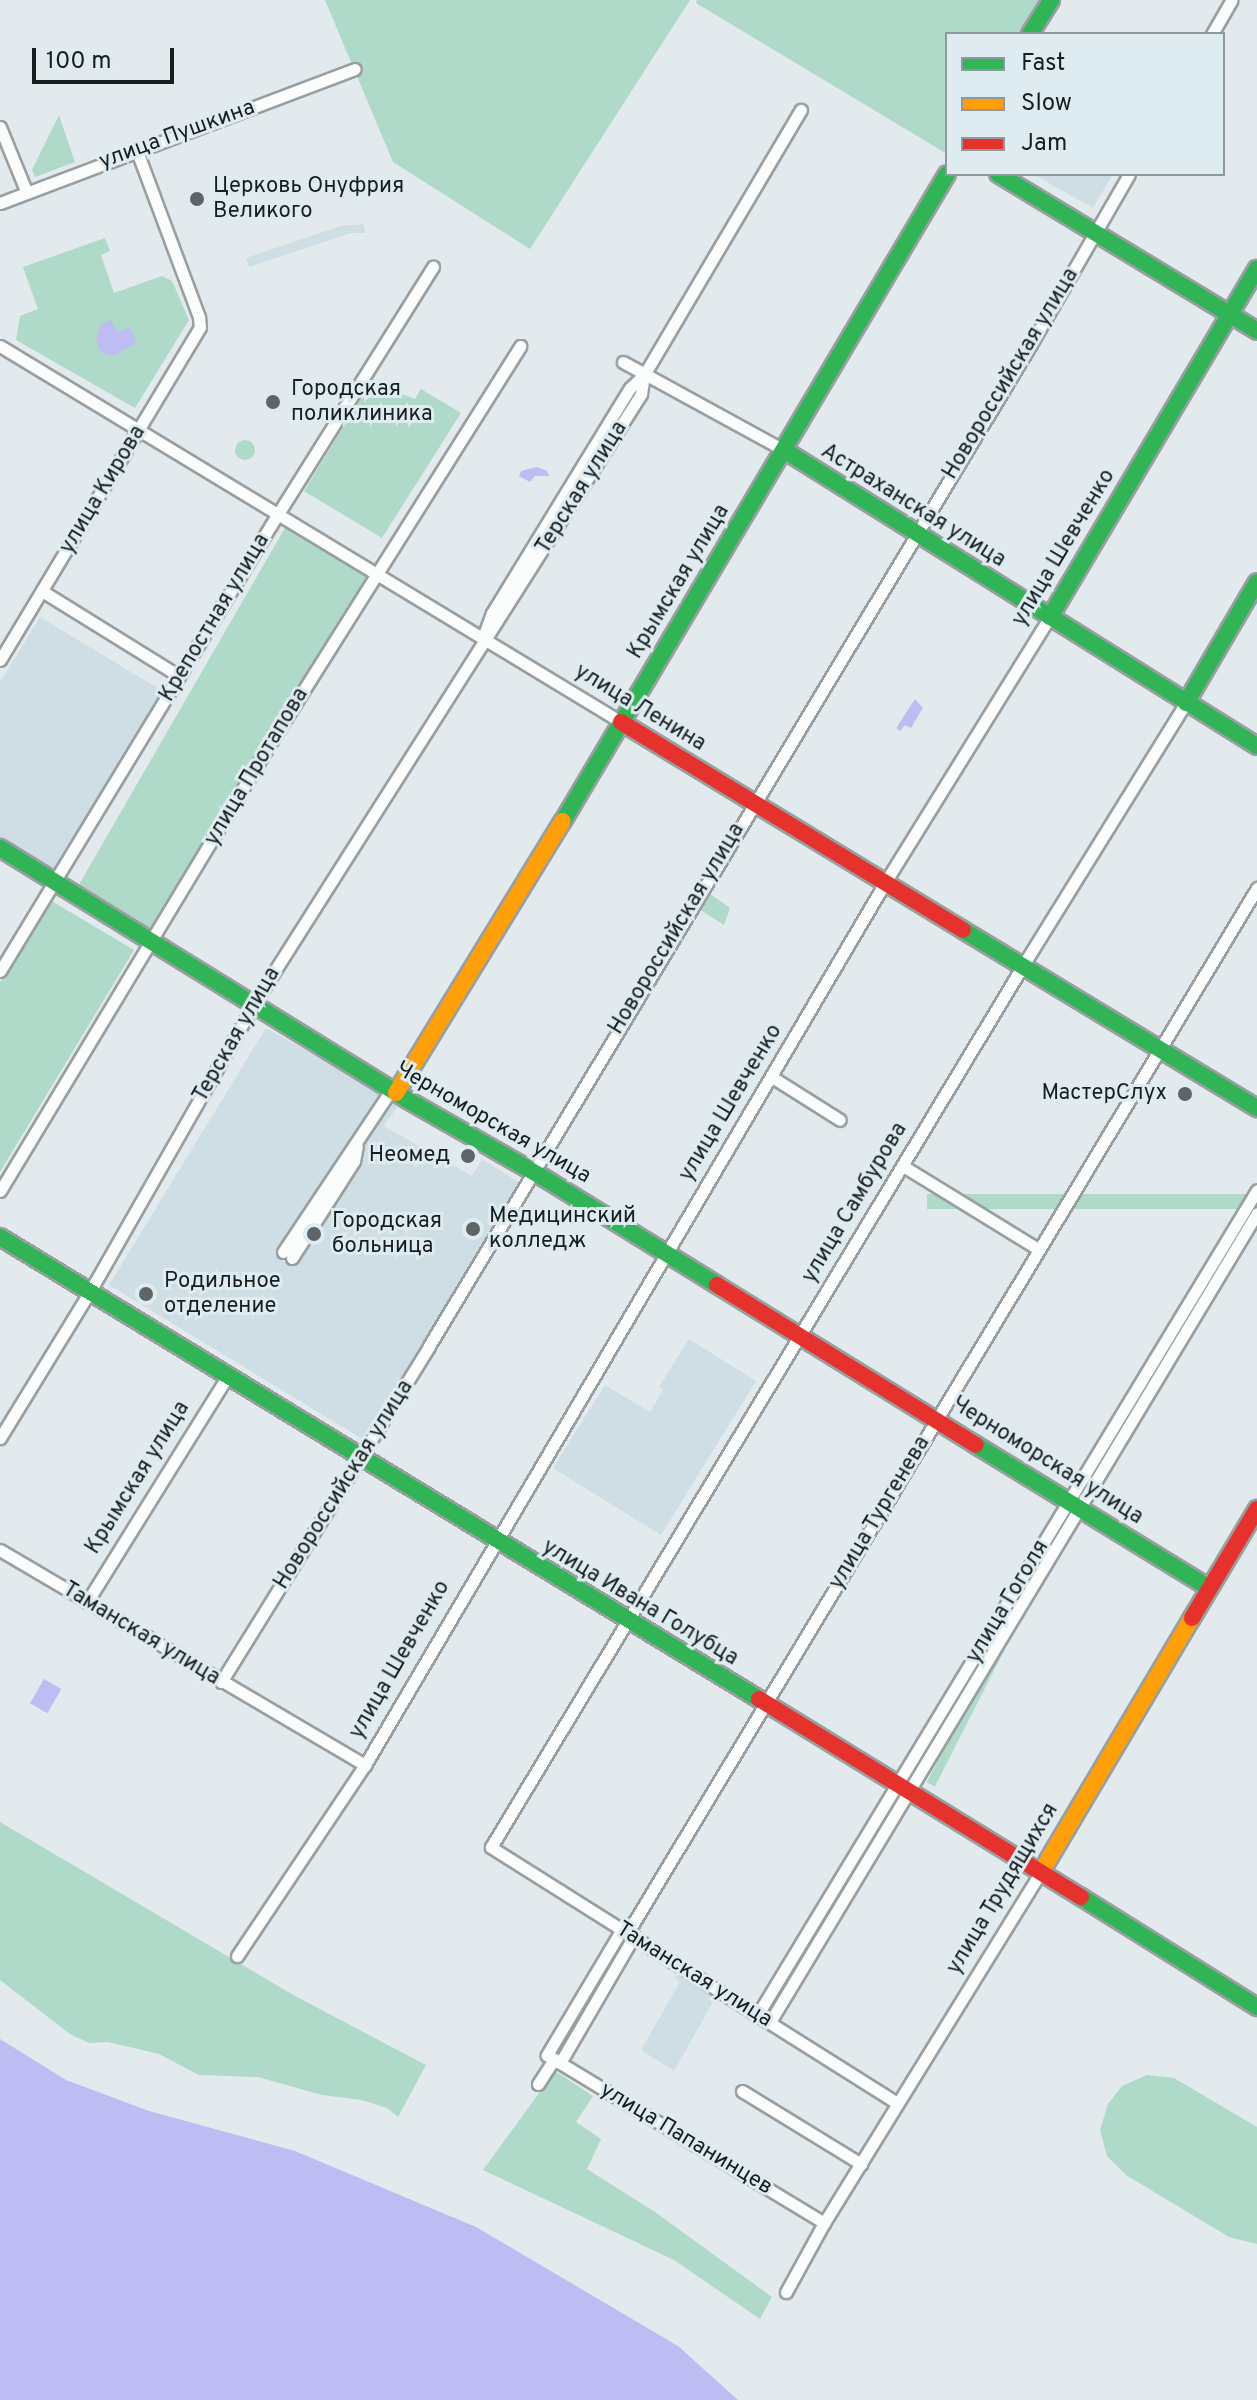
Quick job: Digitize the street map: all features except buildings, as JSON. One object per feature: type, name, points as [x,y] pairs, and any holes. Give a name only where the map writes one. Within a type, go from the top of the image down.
[{"type":"street","points":[[1031,32],[1051,0]]},
{"type":"street","points":[[1213,32],[1232,0]]},
{"type":"street","name":"улица Пушкина","points":[[0,203],[355,69]]},
{"type":"street","name":"Терская улица","points":[[0,1438],[89,1293],[253,1005],[484,638],[492,613],[516,573],[630,388],[644,375],[801,110]]},
{"type":"street","points":[[0,127],[27,193]]},
{"type":"street","name":"улица Кирова","points":[[0,660],[200,327],[199,317],[137,151]]},
{"type":"street","name":"Крымская улица","points":[[288,1255],[345,1156],[357,1146],[394,1091],[621,722],[946,176]]},
{"type":"street","points":[[1001,176],[1257,331]]},
{"type":"street","name":"Новороссийская улица","points":[[221,1682],[362,1455],[916,535],[1128,176]]},
{"type":"street","name":"Крепостная улица","points":[[0,971],[278,514],[433,267]]},
{"type":"street","name":"улица Шевченко","points":[[237,1956],[365,1765],[886,881],[1050,617],[1257,269]]},
{"type":"street","name":"улица Протапова","points":[[0,1191],[377,573],[520,346]]},
{"type":"street","name":"улица Ленина","points":[[2,351],[377,573],[1257,1108]]},
{"type":"street","name":"Астраханская улица","points":[[623,362],[784,450],[1257,746]]},
{"type":"street","name":"улица Самбурова","points":[[491,1847],[1257,582]]},
{"type":"street","points":[[42,591],[179,676]]},
{"type":"street","name":"Черноморская улица","points":[[0,848],[394,1091],[532,1170],[1209,1588]]},
{"type":"street","name":"улица Тургенева","points":[[538,2084],[1257,888]]},
{"type":"street","points":[[772,1077],[840,1120]]},
{"type":"street","points":[[903,1166],[1038,1249]]},
{"type":"street","name":"улица Гоголя","points":[[1075,1505],[1257,1190]]},
{"type":"street","name":"улица Гоголя","points":[[770,2022],[905,1788],[1075,1505],[1257,1213]]},
{"type":"street","name":"улица Ивана Голубца","points":[[0,1237],[227,1377],[362,1455],[495,1541],[905,1788],[1257,2007]]},
{"type":"street","name":"Крымская улица","points":[[87,1602],[227,1377]]},
{"type":"street","name":"улица Трудящихся","points":[[786,2292],[824,2223],[1041,1872],[1257,1509]]},
{"type":"street","name":"Таманская улица","points":[[0,1550],[365,1765]]},
{"type":"street","name":"улица Гоголя","points":[[758,2014],[905,1788]]},
{"type":"street","name":"Таманская улица","points":[[491,1847],[897,2103]]},
{"type":"street","name":"улица Папанинцев","points":[[554,2059],[824,2223]]},
{"type":"street","points":[[742,2091],[861,2164]]},
{"type":"shaded area","points":[[1037,176],[1112,176],[1093,208]]},
{"type":"shaded area","points":[[363,224],[366,233],[351,233],[249,267],[246,258],[341,226]]},
{"type":"shaded area","points":[[40,617],[164,692],[55,871],[0,838],[0,682]]},
{"type":"shaded area","name":"Городская больница","points":[[266,1028],[400,1103],[384,1126],[472,1176],[482,1159],[520,1183],[364,1440],[109,1285]]},
{"type":"shaded area","points":[[689,1339],[756,1381],[661,1535],[553,1468],[605,1385],[650,1412],[663,1390],[659,1387]]},
{"type":"shaded area","points":[[678,1970],[717,1995],[674,2071],[641,2050],[680,1982],[674,1977]]},
{"type":"green space","points":[[325,0],[690,0],[530,249],[393,162]]},
{"type":"green space","points":[[697,0],[1046,0],[1027,32],[945,32],[945,153],[696,3]]},
{"type":"green space","points":[[59,115],[75,162],[35,177],[32,170]]},
{"type":"green space","points":[[105,238],[110,251],[101,255],[114,293],[162,276],[172,281],[189,320],[135,408],[16,340],[20,316],[38,309],[23,267]]},
{"type":"green space","points":[[371,382],[415,399],[421,389],[461,413],[382,538],[304,491]]},
{"type":"green space","points":[[241,440],[249,440],[255,450],[249,460],[241,460],[235,454],[235,446]]},
{"type":"green space","points":[[286,526],[370,574],[161,936],[77,888]]},
{"type":"green space","points":[[706,891],[730,908],[724,925],[696,907]]},
{"type":"green space","points":[[50,900],[134,950],[0,1172],[0,982]]},
{"type":"green space","points":[[927,1194],[1257,1194],[1257,1209],[927,1209]]},
{"type":"green space","points":[[1058,1525],[1066,1529],[935,1787],[927,1783]]},
{"type":"green space","points":[[892,1801],[899,1805],[781,2009],[774,2005]]},
{"type":"green space","points":[[0,1822],[295,1996],[426,2065],[398,2117],[387,2108],[362,2100],[322,2095],[258,2077],[199,2075],[159,2054],[108,2042],[89,2043],[70,2034],[0,1980]]},
{"type":"green space","points":[[555,2071],[593,2096],[576,2122],[601,2139],[587,2169],[655,2212],[772,2297],[760,2319],[674,2260],[483,2170]]},
{"type":"green space","points":[[1147,2075],[1174,2078],[1257,2127],[1257,2244],[1229,2237],[1126,2175],[1107,2156],[1100,2130],[1108,2104],[1122,2086]]},
{"type":"water","points":[[111,320],[117,332],[129,328],[137,342],[113,356],[101,352],[96,341],[101,324]]},
{"type":"water","points":[[537,467],[547,471],[549,476],[535,476],[530,482],[519,476],[521,471]]},
{"type":"water","points":[[915,699],[923,708],[911,728],[905,725],[900,731],[896,728]]},
{"type":"water","points":[[44,1679],[61,1689],[47,1713],[30,1703]]},
{"type":"water","points":[[0,2039],[66,2080],[149,2111],[295,2151],[476,2227],[678,2346],[738,2400],[0,2400]]},
{"type":"traffic: fast","points":[[1031,32],[1051,0]]},
{"type":"traffic: fast","points":[[563,821],[946,176]]},
{"type":"traffic: fast","points":[[1001,176],[1257,331]]},
{"type":"traffic: fast","points":[[1050,617],[1257,269]]},
{"type":"traffic: fast","points":[[784,450],[1257,746]]},
{"type":"traffic: fast","points":[[1186,703],[1257,582]]},
{"type":"traffic: fast","points":[[0,848],[406,1099],[544,1178],[717,1285]]},
{"type":"traffic: fast","points":[[963,930],[1257,1108]]},
{"type":"traffic: fast","points":[[0,1237],[759,1699]]},
{"type":"traffic: fast","points":[[976,1445],[1209,1588]]},
{"type":"traffic: fast","points":[[1081,1897],[1257,2007]]},
{"type":"traffic: slow","points":[[396,1093],[563,821]]},
{"type":"traffic: slow","points":[[1041,1872],[1192,1618]]},
{"type":"traffic: jam","points":[[621,722],[963,930]]},
{"type":"traffic: jam","points":[[717,1285],[976,1445]]},
{"type":"traffic: jam","points":[[1192,1618],[1257,1509]]},
{"type":"traffic: jam","points":[[759,1699],[1081,1897]]},
{"type":"place","name":"Церковь Онуфрия Великого","points":[[197,199]]},
{"type":"place","name":"Городская поликлиника","points":[[273,402]]},
{"type":"place","name":"МастерСлух","points":[[1185,1094]]},
{"type":"place","name":"Неомед","points":[[468,1156]]},
{"type":"place","name":"Медицинский колледж","points":[[473,1229]]},
{"type":"place","name":"Городская больница","points":[[314,1234]]},
{"type":"place","name":"Родильное отделение","points":[[146,1294]]}]
